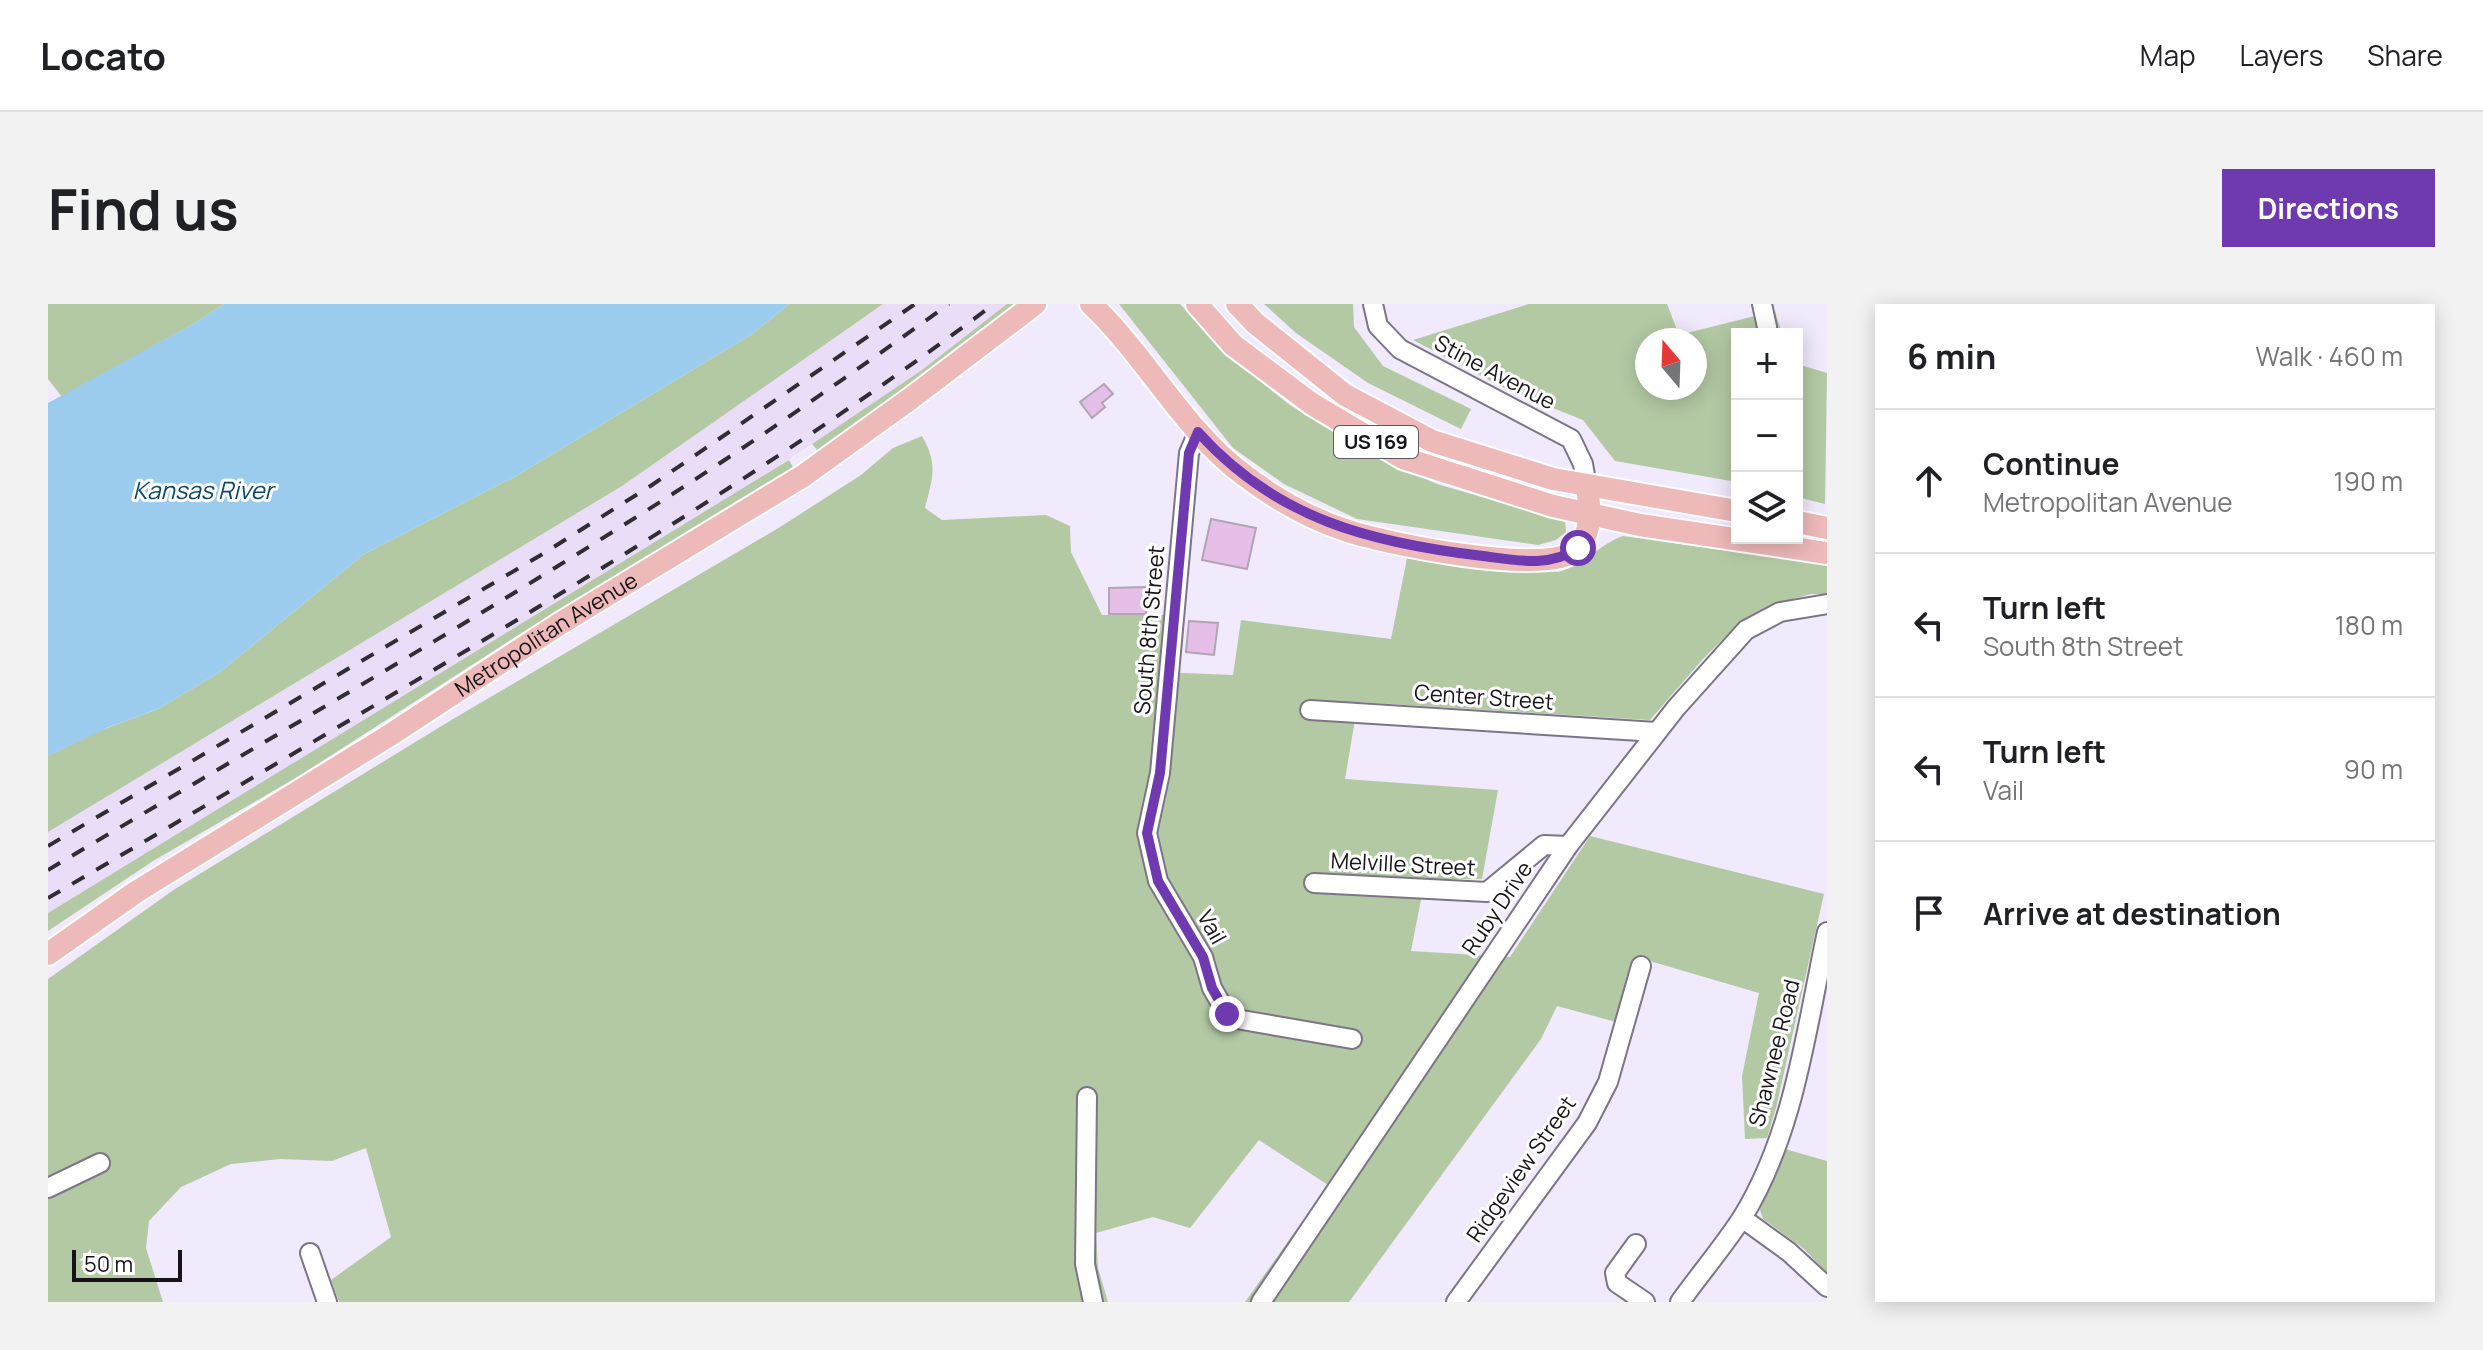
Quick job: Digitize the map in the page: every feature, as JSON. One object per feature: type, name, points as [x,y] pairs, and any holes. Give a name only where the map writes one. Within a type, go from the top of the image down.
[{"type":"main road","name":"Metropolitan Avenue","points":[[48,954],[148,884],[390,735],[561,623],[803,476],[1035,304]]},
{"type":"main road","points":[[1091,304],[1126,339],[1198,432],[1241,473],[1290,505],[1345,530],[1396,543],[1520,561],[1555,559],[1578,548],[1584,537],[1591,514],[1587,487]]},
{"type":"main road","name":"US 169","points":[[1197,304],[1233,345],[1289,387],[1403,458],[1553,506],[1640,525],[1827,553]]},
{"type":"main road","name":"US 169","points":[[1237,304],[1255,323],[1345,395],[1432,441],[1587,487],[1731,510]]},
{"type":"main road","points":[[1803,523],[1827,528]]},
{"type":"street","name":"Stine Avenue","points":[[1373,304],[1378,326],[1400,349],[1571,439],[1583,464],[1587,487]]},
{"type":"street","points":[[1762,304],[1767,327]]},
{"type":"street","name":"South 8th Street","points":[[1147,833],[1160,773],[1189,453],[1198,432]]},
{"type":"street","name":"Ruby Drive","points":[[1261,1302],[1568,846],[1656,732],[1746,630],[1780,612],[1827,604]]},
{"type":"street","name":"Center Street","points":[[1310,710],[1656,732]]},
{"type":"street","name":"Vail","points":[[1147,833],[1158,881],[1203,957],[1212,988],[1227,1014],[1242,1020],[1352,1039]]},
{"type":"street","name":"Melville Street","points":[[1314,883],[1487,892],[1544,845],[1568,846]]},
{"type":"street","name":"Shawnee Road","points":[[1680,1302],[1742,1218],[1769,1162],[1789,1111],[1827,932]]},
{"type":"street","name":"Ridgeview Street","points":[[1456,1302],[1587,1123],[1608,1082],[1641,966]]},
{"type":"street","points":[[1087,1097],[1085,1264],[1093,1302]]},
{"type":"street","points":[[48,1188],[100,1163]]},
{"type":"street","points":[[1742,1218],[1789,1252],[1827,1287]]},
{"type":"street","points":[[1636,1244],[1615,1273],[1617,1283],[1645,1302]]},
{"type":"street","points":[[310,1253],[327,1302]]},
{"type":"shaded area","points":[[883,304],[1007,304],[922,370],[764,476],[48,913],[48,832],[622,486]]},
{"type":"green space","points":[[48,304],[224,304],[62,397],[48,379]]},
{"type":"green space","points":[[789,304],[883,304],[622,486],[48,832],[48,756],[99,731],[158,709],[220,672],[364,554],[516,476],[752,334]]},
{"type":"green space","points":[[1007,304],[1016,304],[884,406],[818,451],[812,444],[922,370]]},
{"type":"green space","points":[[1119,304],[1180,304],[1232,359],[1290,405],[1368,454],[1437,484],[1565,521],[1566,532],[1556,540],[1538,545],[1357,519],[1284,484],[1233,448]]},
{"type":"green space","points":[[1264,304],[1353,304],[1354,327],[1383,366],[1471,409],[1461,429],[1368,383],[1296,333]]},
{"type":"green space","points":[[1529,304],[1667,304],[1676,328],[1635,328],[1635,400],[1707,400],[1707,328],[1775,311],[1780,328],[1731,328],[1731,481],[1615,461],[1583,420],[1508,390],[1413,340]]},
{"type":"green space","points":[[1803,366],[1827,373],[1825,504],[1803,498]]},
{"type":"green space","points":[[922,436],[932,463],[925,508],[942,520],[1046,515],[1070,526],[1071,552],[1102,615],[1164,615],[1159,672],[1233,675],[1241,620],[1391,639],[1407,558],[1558,572],[1623,536],[1827,565],[1827,594],[1811,594],[1779,603],[1739,623],[1650,720],[1358,702],[1345,779],[1498,790],[1482,879],[1425,879],[1411,951],[1510,957],[1590,836],[1824,894],[1767,1138],[1745,1139],[1742,1076],[1759,993],[1636,957],[1616,1022],[1557,1006],[1541,1039],[1349,1302],[1245,1302],[1328,1185],[1259,1140],[1190,1228],[1153,1217],[1096,1233],[1098,1268],[1108,1302],[339,1302],[331,1280],[391,1237],[366,1148],[332,1161],[280,1159],[231,1164],[181,1187],[149,1221],[146,1248],[163,1302],[48,1302],[48,979],[175,889],[453,719],[777,529],[861,475],[893,448]]},
{"type":"green space","points":[[789,460],[793,467],[531,627],[299,776],[153,861],[48,931],[48,913]]},
{"type":"green space","points":[[1785,1149],[1827,1161],[1827,1273],[1803,1248],[1763,1219],[1759,1207]]},
{"type":"water","name":"Kansas River","points":[[224,304],[789,304],[752,334],[516,476],[364,554],[220,672],[158,709],[109,727],[48,756],[48,403]]},
{"type":"building","points":[[1104,384],[1113,394],[1102,403],[1105,407],[1092,418],[1080,402]]},
{"type":"building","points":[[1211,519],[1256,528],[1247,569],[1202,560]]},
{"type":"building","points":[[1145,587],[1145,591],[1149,591],[1146,614],[1109,614],[1109,588]]},
{"type":"building","points":[[1189,621],[1218,623],[1214,655],[1186,652]]},
{"type":"railway","points":[[48,846],[541,555],[652,485],[915,304]]},
{"type":"railway","points":[[48,870],[584,550],[770,430],[949,304]]},
{"type":"railway","points":[[48,898],[641,544],[855,404],[994,304]]},
{"type":"route","points":[[1227,1014],[1212,988],[1203,957],[1158,881],[1147,833],[1160,773],[1189,453],[1198,432],[1220,455],[1261,488],[1321,521],[1345,530],[1407,546],[1520,561],[1555,559],[1578,548]]}]
